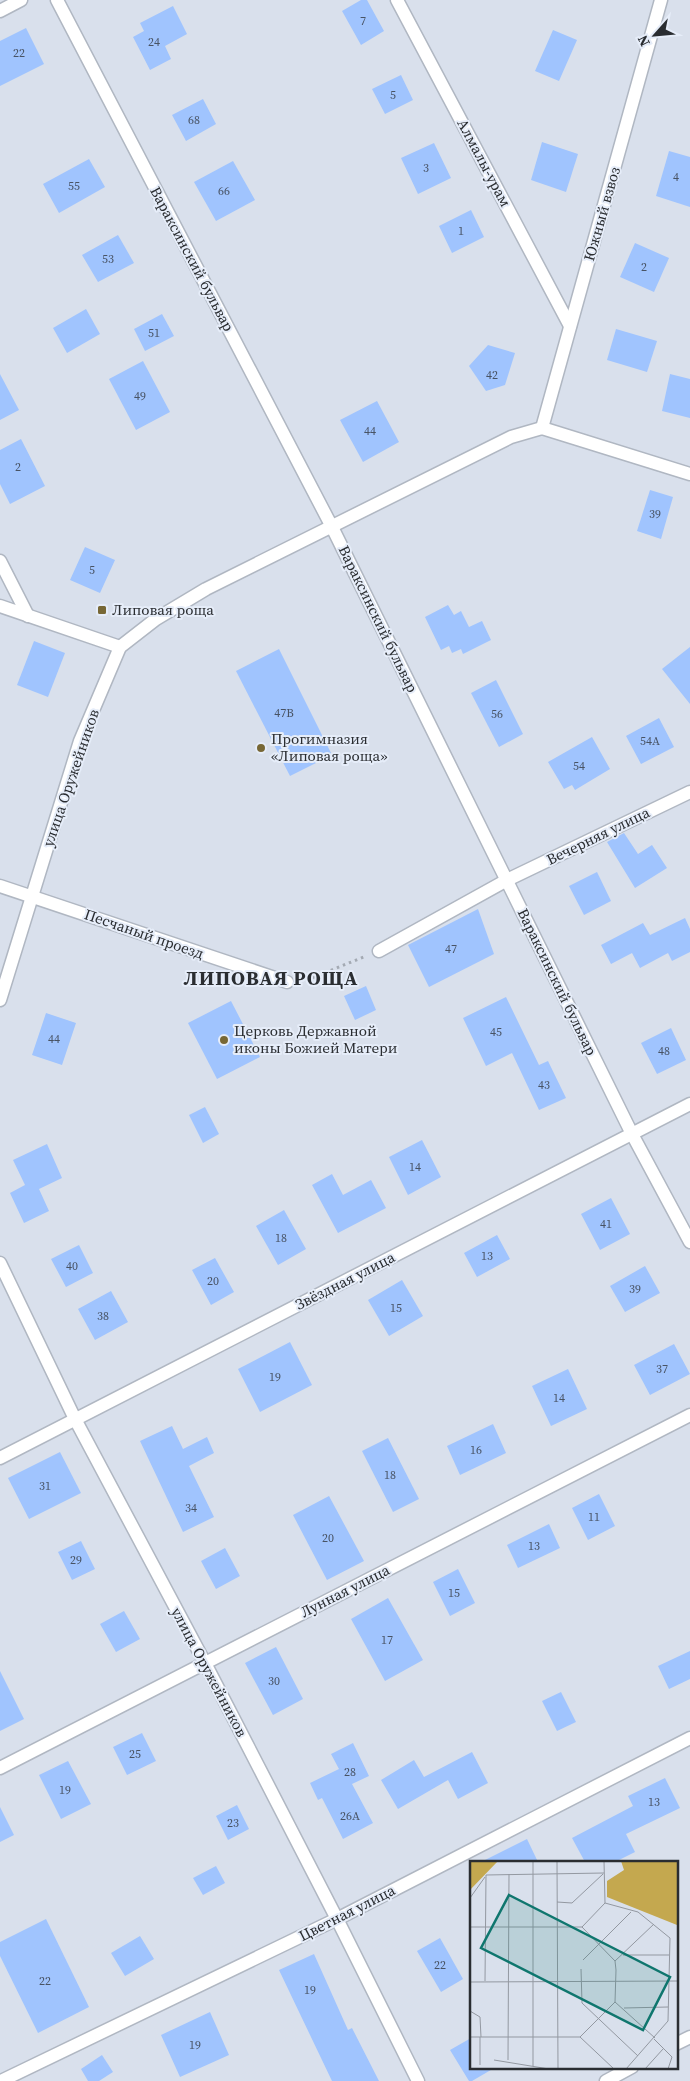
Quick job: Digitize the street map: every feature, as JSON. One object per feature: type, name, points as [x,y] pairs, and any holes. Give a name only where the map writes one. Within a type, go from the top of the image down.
[{"type":"street","points":[[0,10],[21,0]]},
{"type":"street","name":"Вараксинский бульвар","points":[[57,0],[332,527],[632,1134],[690,1242]]},
{"type":"street","name":"Алмалы-урам","points":[[397,0],[570,326]]},
{"type":"street","name":"Южный взвоз","points":[[542,428],[661,0]]},
{"type":"street","points":[[542,428],[690,474]]},
{"type":"street","name":"улица Оружейников","points":[[0,1000],[80,741],[120,647],[156,619],[206,590],[511,437],[542,428]]},
{"type":"street","points":[[0,561],[28,616]]},
{"type":"street","points":[[0,606],[120,647]]},
{"type":"street","name":"Вечерняя улица","points":[[507,880],[690,792]]},
{"type":"street","points":[[379,951],[507,880]]},
{"type":"street","name":"Песчаный проезд","points":[[0,886],[287,982]]},
{"type":"street","name":"Звёздная улица","points":[[0,1458],[690,1104]]},
{"type":"street","name":"улица Оружейников","points":[[0,1263],[75,1419],[205,1663],[418,2081]]},
{"type":"street","name":"Лунная улица","points":[[0,1768],[690,1415]]},
{"type":"street","name":"Цветная улица","points":[[1,2081],[337,1919],[690,1738]]},
{"type":"street","points":[[678,2043],[690,2037]]},
{"type":"street","points":[[606,2081],[630,2068]]},
{"type":"path","points":[[287,982],[312,978],[379,951]]},
{"type":"building","points":[[361,0],[367,0],[384,31],[361,45],[342,11]]},
{"type":"building","points":[[173,6],[187,34],[165,46],[171,59],[150,70],[133,37],[144,31],[140,23]]},
{"type":"building","points":[[26,28],[44,64],[0,86],[0,41]]},
{"type":"building","points":[[553,30],[577,40],[559,81],[535,71]]},
{"type":"building","points":[[401,75],[413,100],[385,114],[372,89]]},
{"type":"building","points":[[203,99],[216,124],[186,141],[172,115]]},
{"type":"building","points":[[542,142],[578,154],[566,192],[531,180]]},
{"type":"building","points":[[434,143],[451,178],[418,194],[401,158]]},
{"type":"building","points":[[669,151],[690,157],[690,207],[656,196]]},
{"type":"building","points":[[89,159],[105,187],[59,213],[43,184]]},
{"type":"building","points":[[233,161],[255,200],[216,221],[194,182]]},
{"type":"building","points":[[471,210],[484,237],[452,253],[439,226]]},
{"type":"building","points":[[118,235],[134,263],[98,282],[82,255]]},
{"type":"building","points":[[635,243],[669,258],[654,292],[620,277]]},
{"type":"building","points":[[86,309],[100,334],[67,353],[53,328]]},
{"type":"building","points":[[162,314],[174,336],[145,351],[134,329]]},
{"type":"building","points":[[616,329],[657,341],[647,372],[607,360]]},
{"type":"building","points":[[488,345],[515,353],[505,385],[486,391],[469,366]]},
{"type":"building","points":[[143,361],[170,412],[136,430],[109,379]]},
{"type":"building","points":[[0,374],[19,410],[0,420]]},
{"type":"building","points":[[670,374],[690,379],[690,418],[662,411]]},
{"type":"building","points":[[377,401],[399,442],[363,462],[340,420]]},
{"type":"building","points":[[21,439],[45,486],[10,504],[0,484],[0,450]]},
{"type":"building","points":[[650,490],[673,497],[661,539],[637,531]]},
{"type":"building","points":[[85,547],[115,560],[100,593],[70,580]]},
{"type":"building","points":[[448,605],[454,615],[461,611],[469,627],[482,621],[491,640],[463,654],[461,649],[452,653],[449,646],[441,650],[425,617]]},
{"type":"building","points":[[34,641],[65,653],[48,697],[17,685]]},
{"type":"building","points":[[690,647],[690,704],[662,669]]},
{"type":"building","points":[[279,649],[332,755],[290,776],[236,671]]},
{"type":"building","points":[[496,680],[523,734],[499,747],[471,693]]},
{"type":"building","points":[[659,718],[674,747],[641,764],[626,736]]},
{"type":"building","points":[[592,737],[610,769],[575,790],[572,785],[564,789],[548,762]]},
{"type":"building","points":[[624,833],[638,854],[652,845],[667,868],[635,888],[607,842]]},
{"type":"building","points":[[597,872],[611,901],[584,915],[569,886]]},
{"type":"building","points":[[478,909],[494,954],[429,987],[408,945]]},
{"type":"building","points":[[685,918],[690,929],[690,952],[672,961],[668,953],[640,968],[632,953],[611,964],[601,945],[643,923],[650,935]]},
{"type":"building","points":[[366,986],[376,1010],[355,1020],[344,996]]},
{"type":"building","points":[[506,997],[539,1065],[548,1061],[566,1098],[539,1110],[512,1053],[486,1066],[463,1018]]},
{"type":"building","name":"Церковь Державной иконы Божией Матери","points":[[231,1001],[260,1057],[217,1079],[188,1023]]},
{"type":"building","points":[[46,1013],[76,1023],[62,1065],[32,1055]]},
{"type":"building","points":[[671,1028],[686,1060],[657,1074],[641,1043]]},
{"type":"building","points":[[205,1107],[219,1134],[203,1143],[189,1115]]},
{"type":"building","points":[[422,1140],[441,1177],[408,1195],[389,1157]]},
{"type":"building","points":[[47,1144],[62,1178],[39,1189],[49,1211],[24,1223],[10,1193],[25,1185],[13,1160]]},
{"type":"building","points":[[332,1174],[343,1195],[371,1180],[386,1208],[338,1233],[312,1185]]},
{"type":"building","points":[[611,1198],[630,1234],[600,1250],[581,1214]]},
{"type":"building","points":[[284,1210],[306,1249],[278,1265],[256,1226]]},
{"type":"building","points":[[497,1235],[510,1259],[477,1277],[464,1253]]},
{"type":"building","points":[[79,1245],[93,1273],[66,1287],[51,1259]]},
{"type":"building","points":[[215,1258],[234,1292],[211,1305],[192,1270]]},
{"type":"building","points":[[645,1266],[660,1293],[625,1312],[610,1286]]},
{"type":"building","points":[[402,1280],[423,1316],[389,1336],[368,1300]]},
{"type":"building","points":[[111,1291],[128,1322],[95,1340],[78,1309]]},
{"type":"building","points":[[290,1342],[312,1385],[260,1412],[238,1369]]},
{"type":"building","points":[[674,1344],[690,1374],[650,1395],[634,1365]]},
{"type":"building","points":[[568,1369],[587,1409],[551,1426],[532,1386]]},
{"type":"building","points":[[493,1424],[506,1453],[460,1475],[447,1446]]},
{"type":"building","points":[[172,1426],[183,1449],[207,1437],[214,1453],[189,1466],[214,1517],[183,1532],[140,1441]]},
{"type":"building","points":[[388,1438],[419,1499],[393,1512],[362,1451]]},
{"type":"building","points":[[60,1452],[81,1493],[29,1519],[8,1478]]},
{"type":"building","points":[[599,1494],[615,1526],[588,1540],[572,1508]]},
{"type":"building","points":[[329,1496],[364,1561],[327,1580],[293,1515]]},
{"type":"building","points":[[549,1524],[560,1548],[518,1568],[507,1545]]},
{"type":"building","points":[[81,1541],[95,1569],[72,1580],[58,1552]]},
{"type":"building","points":[[225,1548],[240,1576],[216,1589],[201,1561]]},
{"type":"building","points":[[458,1569],[475,1603],[450,1616],[433,1582]]},
{"type":"building","points":[[388,1598],[423,1660],[385,1681],[351,1619]]},
{"type":"building","points":[[124,1611],[140,1639],[116,1652],[100,1624]]},
{"type":"building","points":[[276,1647],[303,1699],[273,1715],[245,1663]]},
{"type":"building","points":[[690,1651],[690,1679],[669,1689],[658,1666]]},
{"type":"building","points":[[0,1671],[24,1719],[0,1731]]},
{"type":"building","points":[[561,1692],[576,1722],[557,1731],[542,1701]]},
{"type":"building","points":[[142,1733],[156,1761],[127,1775],[113,1747]]},
{"type":"building","points":[[353,1743],[369,1776],[352,1784],[373,1823],[343,1839],[322,1798],[318,1800],[310,1783],[339,1769],[331,1754]]},
{"type":"building","points":[[472,1752],[488,1783],[458,1799],[448,1780],[398,1809],[381,1780],[414,1760],[424,1777]]},
{"type":"building","points":[[68,1761],[91,1804],[61,1819],[39,1775]]},
{"type":"building","points":[[665,1778],[680,1808],[626,1834],[635,1852],[617,1861],[584,1861],[572,1838],[633,1806],[628,1796]]},
{"type":"building","points":[[237,1805],[249,1829],[228,1840],[216,1816]]},
{"type":"building","points":[[0,1807],[14,1835],[0,1842]]},
{"type":"building","points":[[527,1839],[538,1861],[483,1861]]},
{"type":"building","points":[[216,1866],[225,1883],[203,1895],[193,1878]]},
{"type":"building","points":[[46,1919],[89,2007],[38,2033],[0,1956],[0,1942]]},
{"type":"building","points":[[140,1936],[154,1959],[125,1976],[111,1953]]},
{"type":"building","points":[[440,1938],[463,1979],[441,1992],[417,1951]]},
{"type":"building","points":[[314,1954],[348,2030],[352,2028],[379,2081],[332,2081],[279,1970]]},
{"type":"building","points":[[210,2012],[229,2055],[180,2077],[161,2035]]},
{"type":"building","points":[[470,2039],[470,2068],[494,2068],[469,2081],[450,2050]]},
{"type":"building","points":[[102,2055],[113,2072],[99,2081],[88,2081],[81,2069]]},
{"type":"place","name":"Липовая роща","points":[[102,610]]},
{"type":"place","name":"Прогимназия «Липовая роща»","points":[[261,748]]},
{"type":"place","name":"Церковь Державной иконы Божией Матери","points":[[224,1040]]},
{"type":"district","name":"ЛИПОВАЯ РОЩА","points":[[271,978]]}]
